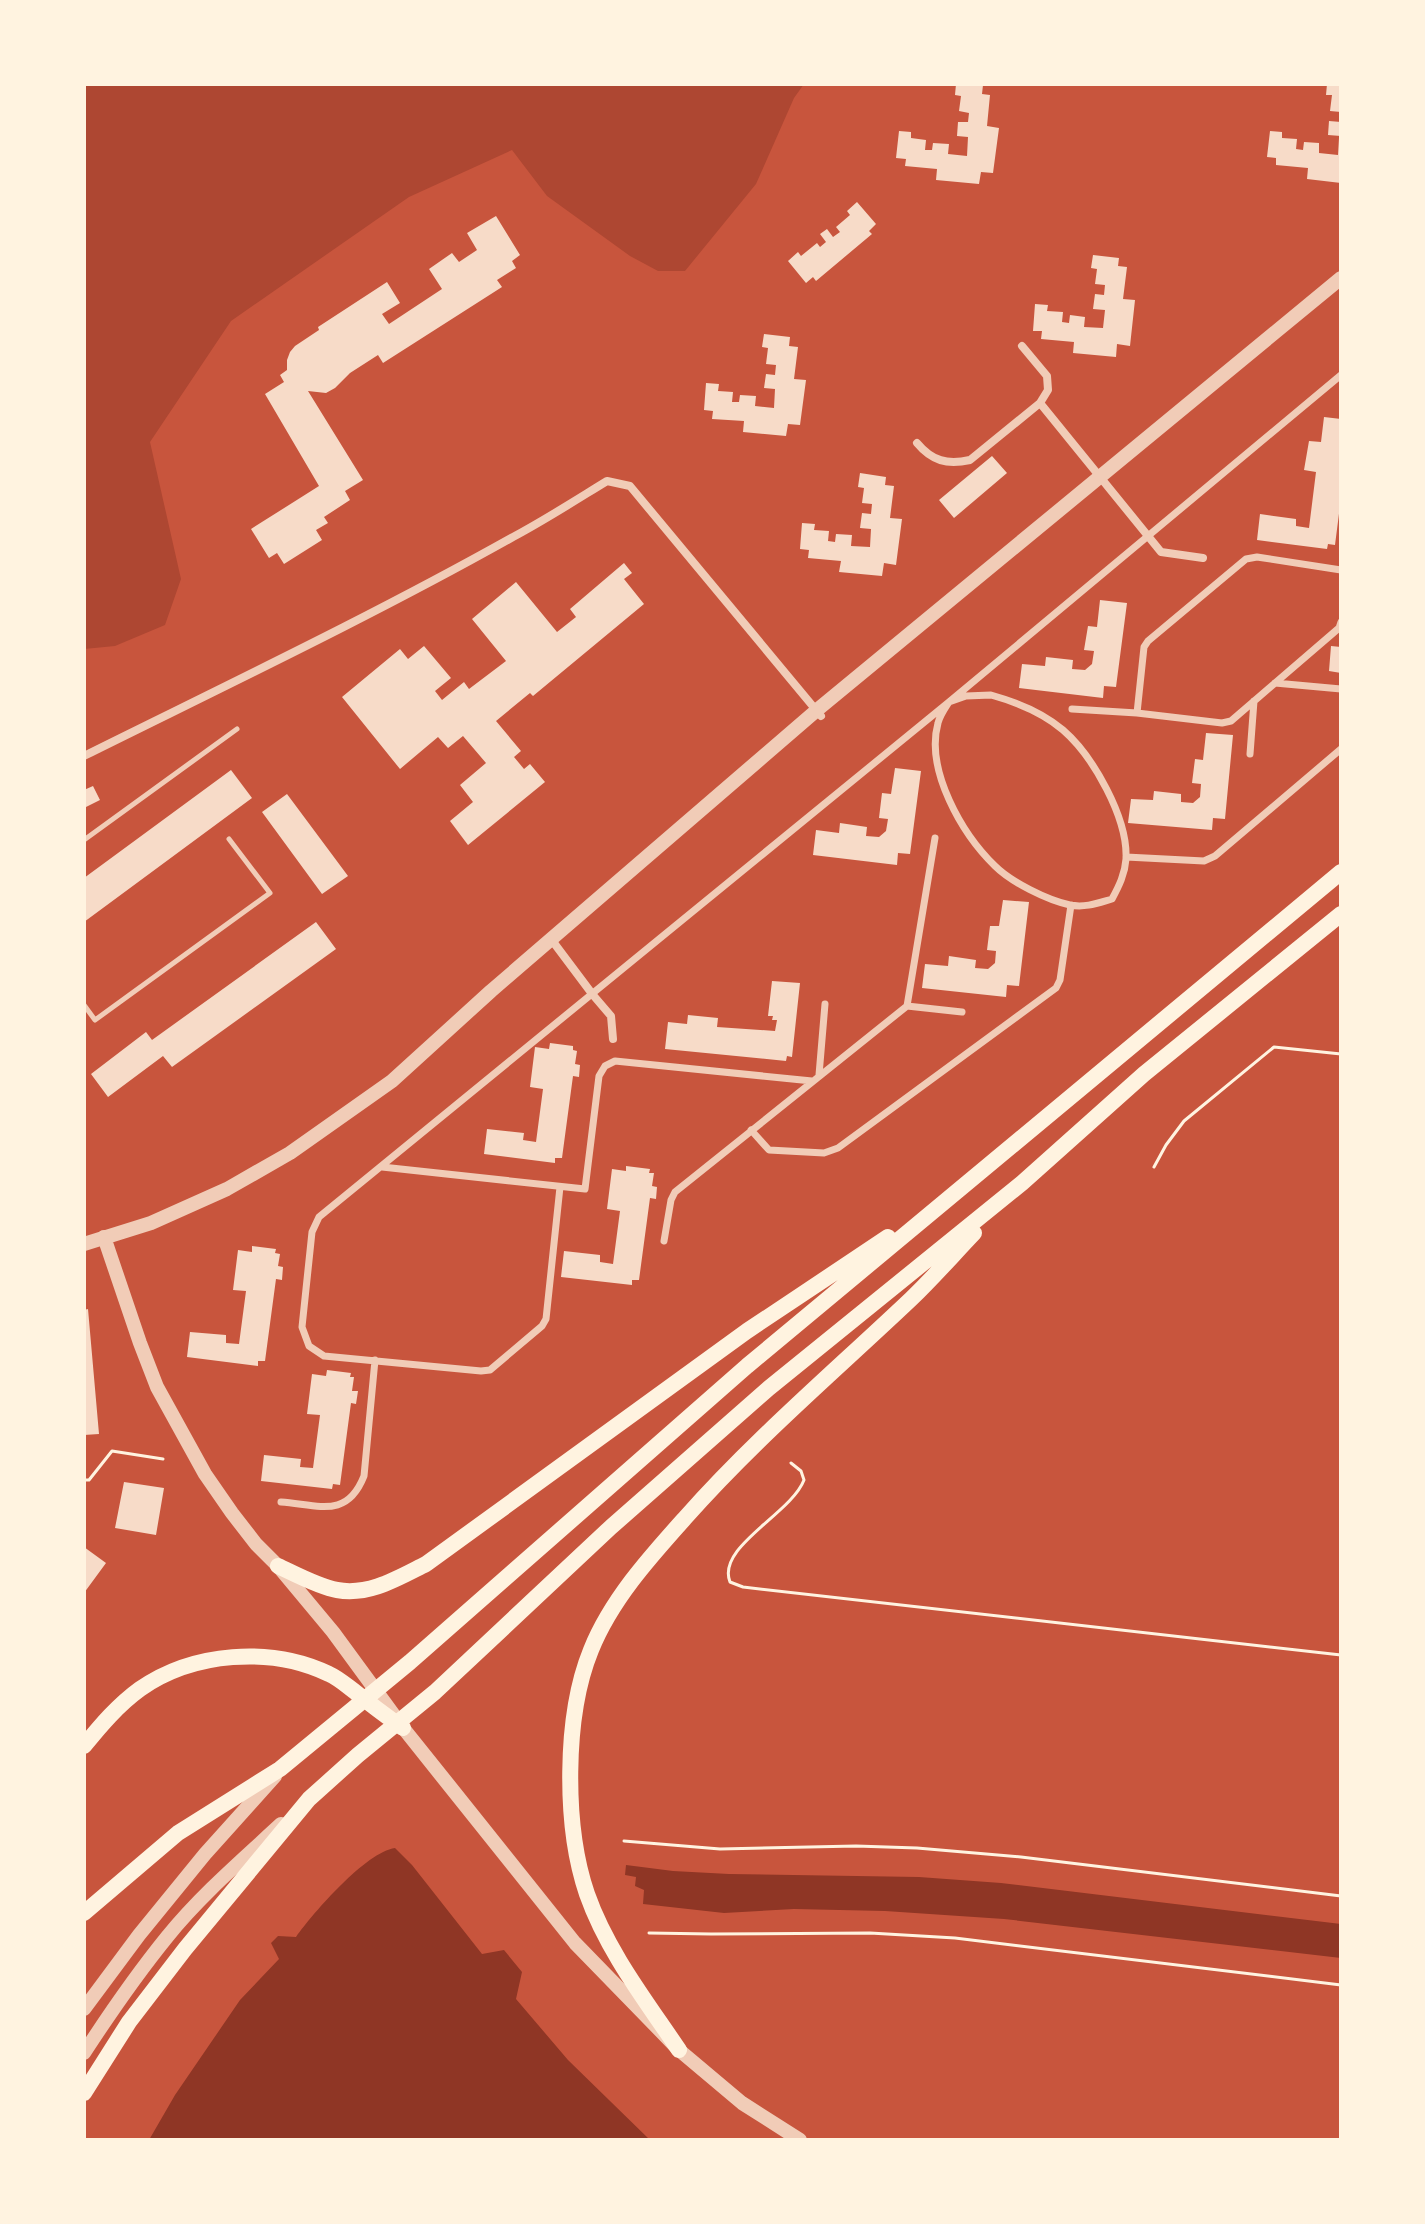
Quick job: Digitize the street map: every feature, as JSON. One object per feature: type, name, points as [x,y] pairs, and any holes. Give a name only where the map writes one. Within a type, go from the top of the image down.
[{"type":"main road","points":[[84,1913],[178,1833],[280,1769],[410,1662],[747,1366],[1341,872]]},
{"type":"main road","points":[[84,2093],[129,2022],[309,1799],[435,1692],[611,1527],[769,1388],[1022,1183],[1144,1074],[1341,914]]},
{"type":"main road","points":[[679,2050],[613,1950],[587,1894],[574,1841],[570,1779],[574,1716],[580,1681],[591,1649],[615,1605],[658,1548],[720,1478],[913,1297],[1022,1183]]},
{"type":"main road","points":[[278,1566],[335,1590],[361,1591],[390,1583],[426,1564],[747,1331],[960,1190]]},
{"type":"main road","points":[[84,1746],[111,1714],[142,1688],[203,1662],[239,1656],[305,1664],[331,1675],[404,1729]]},
{"type":"street","points":[[1103,480],[1341,278]]},
{"type":"street","points":[[84,1244],[151,1230],[225,1198],[292,1161],[397,1086],[553,942],[819,713],[1341,288]]},
{"type":"street","points":[[917,443],[927,455],[940,462],[970,460],[1040,403],[1048,390],[1047,376],[1022,346]]},
{"type":"street","points":[[560,1187],[546,1319],[542,1326],[490,1370],[324,1356],[309,1346],[302,1327],[314,1224],[319,1217],[949,702],[1341,375]]},
{"type":"street","points":[[1040,403],[1161,552],[1203,558]]},
{"type":"street","points":[[84,756],[464,563],[607,481],[630,486],[819,713]]},
{"type":"street","points":[[1137,713],[1144,647],[1148,641],[1246,559],[1257,557],[1341,570]]},
{"type":"street","points":[[1072,709],[1222,723],[1231,721],[1339,628],[1341,622]]},
{"type":"street","points":[[1275,683],[1341,689]]},
{"type":"street","points":[[991,695],[1015,702],[1060,728],[1082,747],[1111,797],[1120,826],[1126,857],[1122,881],[1112,899],[1091,906],[1071,905],[1023,886],[996,867],[973,841],[952,806],[940,774],[935,737],[938,720],[949,702],[966,696],[991,695]]},
{"type":"street","points":[[1250,754],[1254,701]]},
{"type":"street","points":[[1126,857],[1204,861],[1215,856],[1341,749]]},
{"type":"street","points":[[664,1241],[675,1192],[907,1006],[935,838]]},
{"type":"street","points":[[751,1130],[769,1150],[824,1153],[838,1148],[1056,988],[1060,980],[1071,905]]},
{"type":"street","points":[[553,942],[611,1016],[613,1039]]},
{"type":"street","points":[[819,1075],[825,1004]]},
{"type":"street","points":[[907,1006],[962,1012]]},
{"type":"street","points":[[382,1167],[585,1189],[599,1076],[605,1066],[615,1061],[812,1081]]},
{"type":"street","points":[[84,1253],[105,1241]]},
{"type":"street","points":[[105,1241],[157,1387],[180,1432],[232,1513],[333,1632],[404,1729],[575,1943],[679,2050],[742,2103],[800,2140]]},
{"type":"street","points":[[281,1502],[336,1507],[347,1502],[358,1490],[364,1476],[375,1360]]},
{"type":"street","points":[[84,2009],[205,1854],[280,1769]]},
{"type":"street","points":[[84,2053],[168,1935],[233,1868],[309,1799]]},
{"type":"lane","points":[[84,840],[237,729]]},
{"type":"lane","points":[[84,1005],[95,1020],[270,893],[229,839]]},
{"type":"path","points":[[1154,1167],[1184,1121],[1274,1047],[1341,1054]]},
{"type":"path","points":[[84,1480],[89,1480],[112,1451],[163,1459]]},
{"type":"path","points":[[791,1463],[801,1471],[804,1480],[801,1488],[738,1549],[729,1562],[727,1573],[730,1582],[743,1587],[1341,1655]]},
{"type":"path","points":[[624,1841],[720,1849],[917,1848],[1021,1857],[1341,1896]]},
{"type":"path","points":[[649,1933],[870,1933],[955,1938],[1341,1985]]},
{"type":"shaded area","points":[[84,84],[804,84],[794,98],[756,184],[685,271],[658,271],[630,256],[547,196],[512,150],[409,197],[231,321],[150,442],[181,579],[165,625],[115,646],[84,649]]},
{"type":"shaded area","points":[[395,1848],[482,1954],[504,1950],[522,1972],[516,1999],[568,2060],[650,2140],[149,2140],[175,2095],[240,2000],[279,1959],[271,1943],[278,1936],[296,1937],[356,1871],[383,1852]]},
{"type":"shaded area","points":[[626,1865],[729,1874],[919,1877],[1001,1883],[1341,1924],[1341,1958],[1004,1919],[794,1909],[724,1913],[643,1904],[644,1890],[635,1886],[636,1877],[625,1875]]},
{"type":"building","points":[[956,84],[983,85],[982,94],[990,95],[987,126],[999,128],[993,173],[981,172],[979,184],[936,180],[937,169],[905,166],[906,159],[896,158],[899,131],[911,132],[911,138],[926,140],[925,150],[932,150],[933,143],[949,144],[948,154],[967,156],[968,137],[957,136],[958,122],[968,122],[969,113],[959,111],[961,96],[955,95]]},
{"type":"building","points":[[1327,84],[1341,84],[1341,112],[1330,111],[1332,95],[1326,95]]},
{"type":"building","points":[[1329,121],[1341,122],[1341,136],[1328,135]]},
{"type":"building","points":[[1270,131],[1282,132],[1282,138],[1297,139],[1296,149],[1303,150],[1304,142],[1319,143],[1319,153],[1338,155],[1341,138],[1341,183],[1307,179],[1308,168],[1276,165],[1276,158],[1267,157]]},
{"type":"building","points":[[857,202],[876,224],[869,231],[872,234],[816,281],[813,277],[806,283],[788,261],[798,252],[801,256],[817,243],[820,247],[826,242],[820,234],[827,229],[833,237],[840,232],[836,227],[850,215],[847,211]]},
{"type":"building","points":[[496,216],[520,255],[512,261],[516,268],[497,280],[502,287],[383,363],[378,355],[326,393],[308,391],[363,480],[345,491],[350,500],[324,517],[328,523],[316,530],[322,540],[284,564],[277,553],[269,558],[251,529],[319,486],[265,394],[284,382],[280,375],[287,370],[290,352],[319,330],[318,327],[387,282],[400,303],[382,314],[389,324],[442,289],[429,269],[452,253],[459,262],[477,250],[467,233]]},
{"type":"building","points":[[1093,255],[1119,258],[1118,266],[1127,267],[1123,299],[1135,300],[1130,346],[1117,344],[1116,357],[1073,353],[1074,342],[1041,339],[1042,331],[1033,331],[1035,304],[1048,305],[1047,311],[1063,312],[1062,322],[1069,323],[1070,315],[1085,317],[1084,327],[1103,328],[1105,310],[1093,309],[1095,294],[1104,295],[1105,285],[1095,284],[1097,269],[1091,268]]},
{"type":"building","points":[[764,334],[790,337],[789,346],[798,347],[794,379],[806,380],[800,425],[788,424],[786,436],[743,432],[744,421],[712,419],[713,411],[704,410],[706,383],[719,384],[718,391],[733,392],[732,402],[739,402],[740,395],[756,396],[755,406],[774,408],[775,389],[764,388],[766,374],[775,375],[776,365],[766,364],[768,348],[762,347]]},
{"type":"building","points":[[1324,417],[1341,419],[1341,498],[1335,545],[1328,544],[1327,549],[1257,540],[1260,514],[1296,519],[1296,526],[1309,528],[1316,472],[1304,470],[1309,441],[1321,442]]},
{"type":"building","points":[[992,456],[1007,473],[954,518],[939,500]]},
{"type":"building","points":[[860,473],[886,477],[885,485],[894,486],[890,518],[902,519],[896,565],[884,563],[882,576],[839,572],[841,561],[808,558],[809,550],[800,549],[802,523],[815,524],[814,530],[829,531],[828,541],[835,542],[836,534],[852,535],[851,546],[870,547],[871,529],[860,528],[862,513],[871,514],[872,504],[862,503],[864,488],[858,487]]},
{"type":"building","points":[[624,563],[632,573],[624,579],[644,604],[533,696],[530,693],[496,721],[521,751],[514,757],[524,769],[530,764],[545,782],[468,845],[450,821],[473,802],[460,785],[486,763],[463,736],[448,748],[438,737],[400,769],[342,697],[400,649],[408,659],[424,646],[451,678],[435,691],[442,700],[464,682],[469,689],[506,661],[472,619],[516,582],[557,632],[576,617],[570,609]]},
{"type":"building","points":[[1100,600],[1127,603],[1116,687],[1104,686],[1103,698],[1019,688],[1022,664],[1045,666],[1046,657],[1073,660],[1072,669],[1085,670],[1092,664],[1094,651],[1084,650],[1088,626],[1097,627]]},
{"type":"building","points":[[1331,646],[1341,647],[1341,673],[1329,671]]},
{"type":"building","points":[[1206,733],[1233,735],[1225,819],[1213,818],[1212,830],[1128,823],[1131,799],[1153,800],[1154,791],[1181,794],[1181,802],[1193,803],[1200,797],[1201,784],[1192,783],[1195,759],[1203,760]]},
{"type":"building","points":[[895,768],[921,771],[910,854],[898,853],[897,865],[813,855],[816,830],[839,833],[840,823],[867,827],[866,836],[879,837],[886,831],[888,819],[879,818],[882,793],[891,794]]},
{"type":"building","points":[[231,770],[252,798],[84,922],[84,878]]},
{"type":"building","points":[[93,786],[100,800],[84,808],[84,790]]},
{"type":"building","points":[[287,794],[348,876],[322,894],[262,812]]},
{"type":"building","points":[[1003,900],[1029,902],[1019,986],[1007,985],[1006,997],[922,988],[925,964],[948,966],[949,956],[976,960],[975,968],[988,969],[995,963],[996,951],[987,950],[990,926],[999,926]]},
{"type":"building","points":[[316,922],[336,949],[172,1067],[163,1056],[108,1097],[91,1074],[146,1032],[152,1040]]},
{"type":"building","points":[[772,981],[800,983],[792,1057],[787,1056],[786,1061],[665,1049],[668,1022],[687,1024],[688,1015],[718,1018],[717,1027],[775,1031],[777,1020],[768,1016]]},
{"type":"building","points":[[550,1043],[573,1046],[573,1050],[577,1051],[575,1064],[580,1065],[579,1077],[573,1076],[562,1158],[555,1158],[555,1163],[484,1154],[487,1129],[524,1133],[523,1140],[536,1142],[543,1089],[530,1087],[535,1047],[549,1049]]},
{"type":"building","points":[[626,1166],[650,1169],[649,1173],[654,1173],[652,1186],[657,1187],[656,1199],[650,1198],[639,1280],[632,1280],[632,1285],[561,1277],[564,1251],[600,1255],[600,1262],[613,1264],[620,1211],[607,1209],[612,1169],[626,1171]]},
{"type":"building","points":[[252,1246],[276,1249],[275,1253],[280,1254],[278,1266],[283,1267],[282,1280],[276,1279],[265,1361],[258,1361],[258,1366],[187,1357],[190,1332],[226,1335],[226,1343],[239,1344],[246,1291],[233,1290],[238,1250],[252,1252]]},
{"type":"building","points":[[88,1309],[99,1434],[84,1435],[84,1310]]},
{"type":"building","points":[[327,1370],[351,1373],[350,1377],[354,1377],[352,1391],[358,1391],[356,1404],[351,1403],[340,1485],[333,1484],[332,1489],[261,1481],[264,1455],[301,1459],[300,1467],[313,1468],[320,1415],[307,1414],[312,1374],[326,1376]]},
{"type":"building","points":[[124,1482],[164,1488],[156,1535],[115,1528]]},
{"type":"building","points":[[84,1547],[106,1563],[84,1593]]}]
